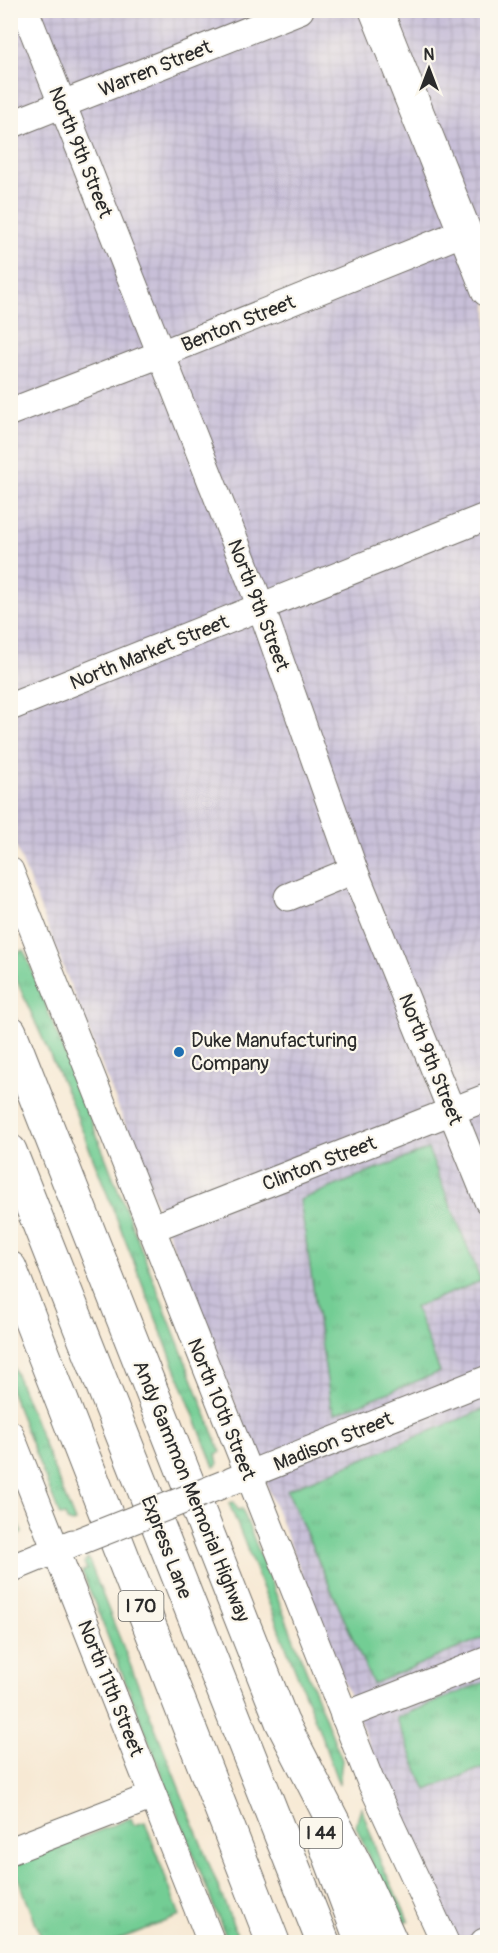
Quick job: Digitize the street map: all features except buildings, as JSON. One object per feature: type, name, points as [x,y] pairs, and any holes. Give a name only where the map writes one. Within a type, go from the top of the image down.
[{"type":"main road","points":[[376,10],[488,290]]},
{"type":"main road","name":"Andy Gammon Memorial Highway","points":[[10,1032],[282,1722],[360,1874],[391,1942]]},
{"type":"main road","name":"Express Lane","points":[[10,1151],[322,1942]]},
{"type":"main road","name":"I 70","points":[[10,1268],[273,1942]]},
{"type":"main road","name":"I 44","points":[[282,1722],[362,1942]]},
{"type":"street","name":"North 9th Street","points":[[25,10],[261,606],[354,870],[488,1201]]},
{"type":"street","name":"Warren Street","points":[[10,125],[300,10]]},
{"type":"street","name":"Benton Street","points":[[10,412],[464,232]]},
{"type":"street","name":"North Market Street","points":[[10,707],[488,516]]},
{"type":"street","points":[[288,897],[354,870]]},
{"type":"street","name":"North 10th Street","points":[[10,871],[64,1002],[150,1229],[236,1479],[344,1716],[386,1818],[445,1942]]},
{"type":"street","name":"Clinton Street","points":[[150,1229],[488,1097]]},
{"type":"street","name":"Madison Street","points":[[10,1569],[488,1378]]},
{"type":"street","name":"North 11th Street","points":[[10,1434],[68,1545],[153,1796],[211,1942]]},
{"type":"street","points":[[344,1716],[488,1660]]},
{"type":"street","points":[[10,1851],[153,1796]]},
{"type":"shaded area","points":[[11,11],[487,11],[487,1942],[456,1942],[411,1852],[11,834]]},
{"type":"green space","points":[[24,950],[221,1452],[216,1454],[218,1464],[214,1467],[72,1104],[11,968],[11,954]]},
{"type":"green space","points":[[428,1149],[481,1281],[415,1307],[440,1372],[334,1414],[333,1407],[331,1407],[300,1200]]},
{"type":"green space","points":[[10,1359],[75,1522],[67,1521],[65,1515],[60,1516],[11,1392]]},
{"type":"green space","points":[[487,1408],[487,1636],[373,1684],[287,1490]]},
{"type":"green space","points":[[234,1502],[238,1510],[242,1509],[342,1760],[339,1785],[229,1503]]},
{"type":"green space","points":[[10,1504],[22,1533],[11,1539],[10,1539]]},
{"type":"green space","points":[[88,1558],[240,1942],[228,1942],[82,1571],[87,1570],[84,1563]]},
{"type":"green space","points":[[487,1681],[487,1766],[426,1790],[396,1718]]},
{"type":"green space","points":[[361,1807],[381,1863],[409,1921],[397,1926],[356,1826]]},
{"type":"green space","points":[[131,1818],[134,1825],[145,1822],[180,1916],[112,1942],[43,1942],[13,1865]]},
{"type":"place","name":"Duke Manufacturing Company","points":[[179,1052]]}]
